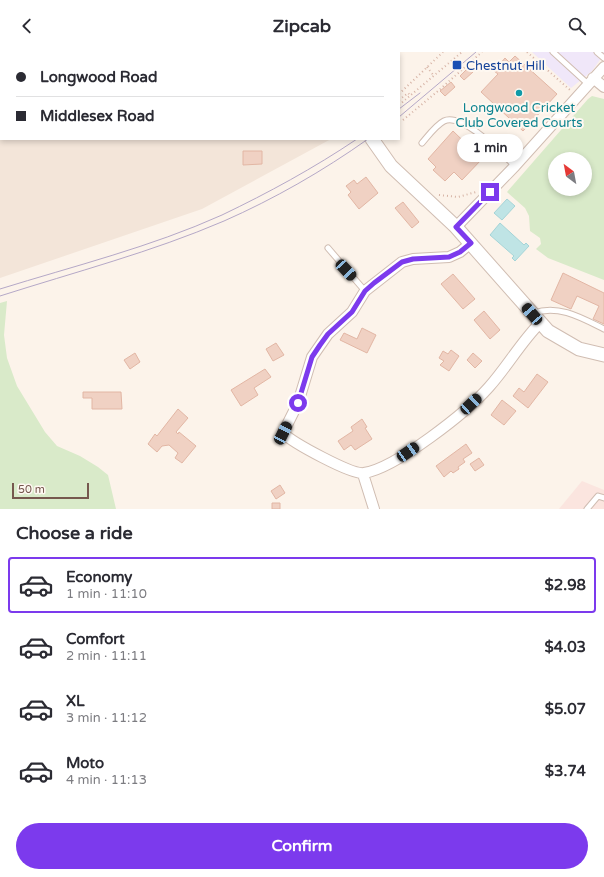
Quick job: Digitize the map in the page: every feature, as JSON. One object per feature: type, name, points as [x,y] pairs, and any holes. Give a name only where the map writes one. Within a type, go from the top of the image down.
[{"type":"street","points":[[456,227],[515,166],[604,67]]},
{"type":"street","points":[[591,81],[604,86]]},
{"type":"street","points":[[374,143],[400,175],[471,243],[548,331],[579,349],[604,355]]},
{"type":"street","points":[[471,243],[460,252],[449,257],[413,259],[402,262],[365,291],[352,312],[328,334],[312,357],[298,403],[283,433],[308,451],[363,474],[408,452],[463,412],[487,389],[536,318]]},
{"type":"street","points":[[363,474],[374,509]]},
{"type":"lane","points":[[553,52],[591,81]]},
{"type":"lane","points":[[597,52],[604,58]]},
{"type":"lane","points":[[422,142],[443,122],[454,120],[472,129],[515,166]]},
{"type":"lane","points":[[328,248],[365,291]]},
{"type":"lane","points":[[536,318],[543,310],[558,310],[604,329]]},
{"type":"lane","points":[[587,509],[598,496],[604,498]]},
{"type":"path","points":[[400,93],[443,52]]},
{"type":"path","points":[[400,104],[462,52]]},
{"type":"path","points":[[403,120],[482,52]]},
{"type":"path","points":[[528,52],[571,91]]},
{"type":"path","points":[[427,67],[434,76]]},
{"type":"path","points":[[400,99],[408,93],[411,96]]},
{"type":"path","points":[[435,193],[458,197],[477,192]]},
{"type":"shaded area","points":[[532,52],[604,52],[604,54],[592,71],[571,88]]},
{"type":"shaded area","points":[[0,140],[329,140],[202,209],[0,278]]},
{"type":"shaded area","points":[[582,481],[604,490],[604,509],[559,509]]},
{"type":"green space","points":[[592,96],[604,99],[604,280],[548,258],[536,249],[541,244],[540,238],[530,231],[529,216],[525,208],[507,192],[588,99]]},
{"type":"green space","points":[[7,301],[4,335],[7,358],[17,386],[45,432],[57,446],[80,456],[108,475],[116,509],[0,509],[0,303]]},
{"type":"water","points":[[507,199],[515,206],[502,220],[494,213]]},
{"type":"water","points":[[500,223],[524,245],[526,243],[529,246],[515,261],[512,258],[514,256],[490,235]]},
{"type":"building","name":"Longwood Cricket Club Covered Courts","points":[[515,56],[557,94],[523,131],[481,92],[498,74],[494,71],[505,58],[509,62]]},
{"type":"building","points":[[469,67],[473,72],[464,80],[460,76]]},
{"type":"building","points":[[451,82],[455,87],[445,96],[440,91]]},
{"type":"building","points":[[453,131],[482,159],[462,180],[454,172],[445,181],[433,170],[436,167],[428,159]]},
{"type":"building","points":[[243,151],[262,151],[262,164],[243,165]]},
{"type":"building","points":[[366,177],[378,193],[359,209],[348,195],[351,192],[346,186],[354,180],[357,184]]},
{"type":"building","points":[[403,202],[419,222],[412,228],[395,208]]},
{"type":"building","points":[[563,273],[604,293],[604,324],[593,319],[599,306],[577,296],[571,309],[551,300]]},
{"type":"building","points":[[453,274],[475,299],[463,309],[441,284]]},
{"type":"building","points":[[484,311],[500,330],[490,339],[474,320]]},
{"type":"building","points":[[362,328],[376,335],[367,353],[340,340],[344,333],[357,339]]},
{"type":"building","points":[[276,343],[284,355],[273,361],[266,349]]},
{"type":"building","points":[[451,350],[459,356],[449,371],[440,365],[444,361],[439,358],[443,351],[448,354]]},
{"type":"building","points":[[135,353],[140,362],[130,369],[124,360]]},
{"type":"building","points":[[473,353],[482,361],[475,368],[467,360]]},
{"type":"building","points":[[265,369],[271,377],[254,388],[258,395],[241,406],[231,390]]},
{"type":"building","points":[[537,374],[548,382],[528,408],[513,396],[519,388],[524,392]]},
{"type":"building","points":[[83,392],[121,392],[122,409],[92,409],[92,398],[83,398]]},
{"type":"building","points":[[502,400],[516,411],[504,425],[491,415]]},
{"type":"building","points":[[178,409],[188,418],[176,432],[178,434],[179,432],[196,446],[182,463],[175,458],[178,453],[169,445],[162,446],[157,452],[148,444],[155,434],[157,436]]},
{"type":"building","points":[[362,419],[367,427],[365,428],[372,439],[355,450],[351,445],[344,450],[338,441],[353,431],[351,427]]},
{"type":"building","points":[[466,444],[472,453],[463,459],[465,462],[458,467],[459,469],[453,473],[451,471],[444,477],[436,466]]},
{"type":"building","points":[[479,458],[484,465],[475,471],[470,464]]},
{"type":"building","points":[[280,485],[285,493],[276,499],[271,491]]},
{"type":"building","points":[[272,503],[280,503],[280,509],[272,509]]},
{"type":"tram line","points":[[400,116],[476,52]]},
{"type":"tram line","points":[[400,108],[420,93]]},
{"type":"tram line","points":[[0,289],[168,237],[222,215],[308,170],[355,140]]},
{"type":"tram line","points":[[0,296],[141,252],[224,221],[298,184],[367,140]]},
{"type":"place","name":"Chestnut Hill","points":[[457,65]]},
{"type":"place","name":"Longwood Cricket Club Covered Courts","points":[[519,93]]},
{"type":"route","points":[[298,403],[312,357],[328,334],[352,312],[365,291],[402,262],[413,259],[449,257],[460,252],[471,243],[456,227],[490,192]]}]
